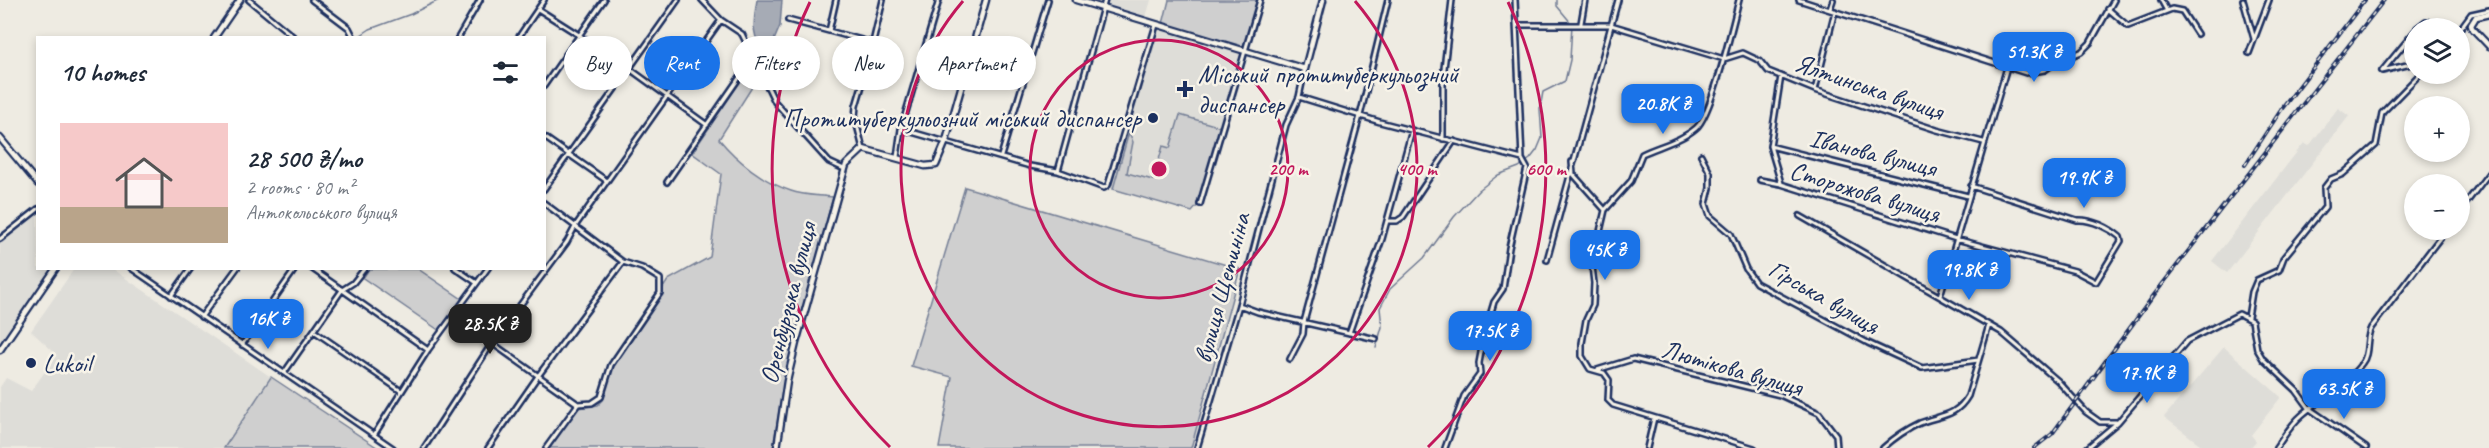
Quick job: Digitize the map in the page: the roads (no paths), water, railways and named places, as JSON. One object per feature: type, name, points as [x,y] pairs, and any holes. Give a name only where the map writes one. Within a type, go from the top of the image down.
[{"type":"street","points":[[215,36],[240,0]]},
{"type":"street","points":[[249,0],[293,36]]},
{"type":"street","points":[[459,36],[480,0]]},
{"type":"street","points":[[519,36],[544,0]]},
{"type":"street","points":[[538,9],[580,36],[604,0]]},
{"type":"street","points":[[632,63],[678,0]]},
{"type":"street","points":[[702,0],[721,20],[742,34],[775,102],[829,162],[844,169],[852,157],[863,149],[932,167],[939,161],[986,0]]},
{"type":"street","points":[[829,31],[836,0]]},
{"type":"street","points":[[875,36],[883,0]]},
{"type":"street","points":[[897,157],[902,129],[939,0]]},
{"type":"street","points":[[1001,157],[1048,0]]},
{"type":"street","points":[[1076,0],[1305,69]]},
{"type":"street","points":[[1058,171],[1105,0]]},
{"type":"street","points":[[1200,204],[1260,0]]},
{"type":"street","name":"вулиця Щетиніна","points":[[1197,448],[1239,305],[1286,125],[1299,97],[1323,0]]},
{"type":"street","points":[[1290,359],[1304,334],[1304,322],[1360,116],[1388,0]]},
{"type":"street","points":[[1443,138],[1443,77],[1452,0]]},
{"type":"street","points":[[1445,448],[1464,396],[1480,374],[1479,363],[1484,336],[1494,302],[1503,289],[1509,248],[1527,168],[1522,159],[1515,0]]},
{"type":"street","points":[[1581,23],[1585,0]]},
{"type":"street","points":[[1547,260],[1618,0]]},
{"type":"street","points":[[1739,0],[1724,59],[1700,125],[1666,145],[1642,154],[1631,181],[1605,210],[1592,266],[1593,305],[1586,320],[1582,356],[1590,369],[1604,373],[1609,380],[1608,400],[1613,405],[1754,448]]},
{"type":"street","points":[[1799,0],[2026,73],[2045,70],[2056,62],[2081,52],[2090,43],[2114,0]]},
{"type":"street","points":[[1830,9],[1833,0]]},
{"type":"street","points":[[2161,0],[2167,11]]},
{"type":"street","points":[[2243,0],[2254,41]]},
{"type":"street","points":[[2249,53],[2269,0]]},
{"type":"street","points":[[315,1],[349,28],[353,36]]},
{"type":"street","points":[[2108,9],[2128,26],[2172,9],[2182,11],[2197,34]]},
{"type":"street","points":[[1815,90],[1835,11]]},
{"type":"street","points":[[2469,18],[2471,15],[2489,12]]},
{"type":"street","points":[[2489,12],[2476,17],[2471,24],[2489,46]]},
{"type":"street","points":[[424,448],[492,343],[567,242],[576,225],[721,20]]},
{"type":"street","points":[[788,20],[847,36]]},
{"type":"street","name":"Ялтинська вулиця","points":[[1516,25],[1581,23],[1611,25],[1724,59],[1743,53],[1760,61],[1768,71],[1815,90],[1937,130],[1983,142]]},
{"type":"street","points":[[902,129],[1030,166],[1058,171],[1101,187],[1108,185],[1156,25]]},
{"type":"street","points":[[2404,44],[2382,71],[2404,66]]},
{"type":"street","points":[[546,83],[564,58]]},
{"type":"street","points":[[1940,296],[1983,142],[2007,67]]},
{"type":"street","points":[[632,72],[707,125]]},
{"type":"street","points":[[1781,76],[1770,146],[1781,184]]},
{"type":"street","points":[[2366,448],[2310,409],[2296,390],[2259,355],[2253,326],[2248,317],[2257,280],[2279,270],[2284,257],[2325,207],[2324,188],[2331,179],[2343,174],[2376,145],[2382,113],[2409,84]]},
{"type":"street","points":[[667,182],[732,88]]},
{"type":"street","points":[[546,186],[613,90]]},
{"type":"street","points":[[861,90],[855,111],[863,149]]},
{"type":"street","points":[[1299,97],[1360,116],[1522,159]]},
{"type":"street","points":[[1349,333],[1387,221],[1412,130]]},
{"type":"street","points":[[0,138],[36,182]]},
{"type":"street","points":[[546,138],[607,182]]},
{"type":"street","points":[[1387,221],[1397,221],[1403,217],[1454,141]]},
{"type":"street","name":"Іванова вулиця","points":[[1770,146],[1968,196]]},
{"type":"street","name":"Гірська вулиця","points":[[1701,155],[1710,173],[1710,188],[1706,204],[1710,216],[1731,234],[1746,269],[1756,283],[1868,343],[1922,368],[1978,360]]},
{"type":"street","points":[[1572,162],[1573,174],[1605,210]]},
{"type":"street","name":"Оренбурзька вулиця","points":[[777,448],[787,381],[796,343],[844,169]]},
{"type":"street","points":[[2470,198],[2489,173]]},
{"type":"street","name":"Сторожова вулиця","points":[[1760,180],[1781,184],[1956,238],[2075,271],[2096,282]]},
{"type":"street","name":"Іванова вулиця","points":[[1971,186],[2077,220],[2092,221],[2116,233],[2121,241],[2096,282]]},
{"type":"street","points":[[452,319],[492,343],[578,404],[592,403],[601,397],[611,365],[660,292],[660,279],[642,268],[623,262],[546,204]]},
{"type":"street","points":[[0,239],[36,211]]},
{"type":"street","points":[[1800,216],[1989,325],[2019,345],[2100,422],[2118,422]]},
{"type":"street","points":[[2276,448],[2296,420],[2348,380],[2363,362],[2371,328],[2438,240]]},
{"type":"street","points":[[488,448],[538,376],[623,262]]},
{"type":"street","points":[[0,350],[55,270]]},
{"type":"street","points":[[134,270],[393,448]]},
{"type":"street","points":[[171,296],[189,270]]},
{"type":"street","points":[[201,317],[236,270]]},
{"type":"street","points":[[242,345],[295,270]]},
{"type":"street","points":[[314,270],[428,350]]},
{"type":"street","points":[[283,373],[342,290],[353,283],[363,270]]},
{"type":"street","points":[[459,270],[477,283]]},
{"type":"street","points":[[374,435],[428,350],[487,270]]},
{"type":"street","points":[[1239,305],[1258,312],[1376,339]]},
{"type":"street","points":[[2087,448],[2118,422],[2187,341],[2221,325],[2235,314],[2248,317]]},
{"type":"street","points":[[1883,448],[1919,424],[1957,411],[1963,405],[1968,396],[1989,325]]},
{"type":"street","points":[[314,331],[401,391]]},
{"type":"street","name":"Лютікова вулиця","points":[[1595,370],[1633,359],[1780,395],[1819,413],[1836,435],[1837,448]]},
{"type":"street","points":[[546,448],[578,404]]},
{"type":"street","points":[[1647,448],[1654,418]]},
{"type":"waterway","points":[[360,36],[370,29],[411,14],[439,0]]},
{"type":"waterway","points":[[1376,348],[1382,327],[1380,308],[1390,289],[1424,258],[1454,217],[1479,190],[1498,175],[1519,167],[1537,150],[1542,138],[1540,108],[1543,92],[1565,81],[1570,60],[1572,24],[1557,6],[1557,0]]},
{"type":"railway","points":[[2245,165],[2281,110],[2365,0]]},
{"type":"railway","points":[[2034,448],[2052,434],[2154,295],[2384,0]]},
{"type":"place","name":"Міський протитуберкульозний диспансер","points":[[1185,89]]},
{"type":"place","name":"Протитуберкульозний міський диспансер","points":[[1153,118]]},
{"type":"place","name":"Lukoil","points":[[31,363]]}]
